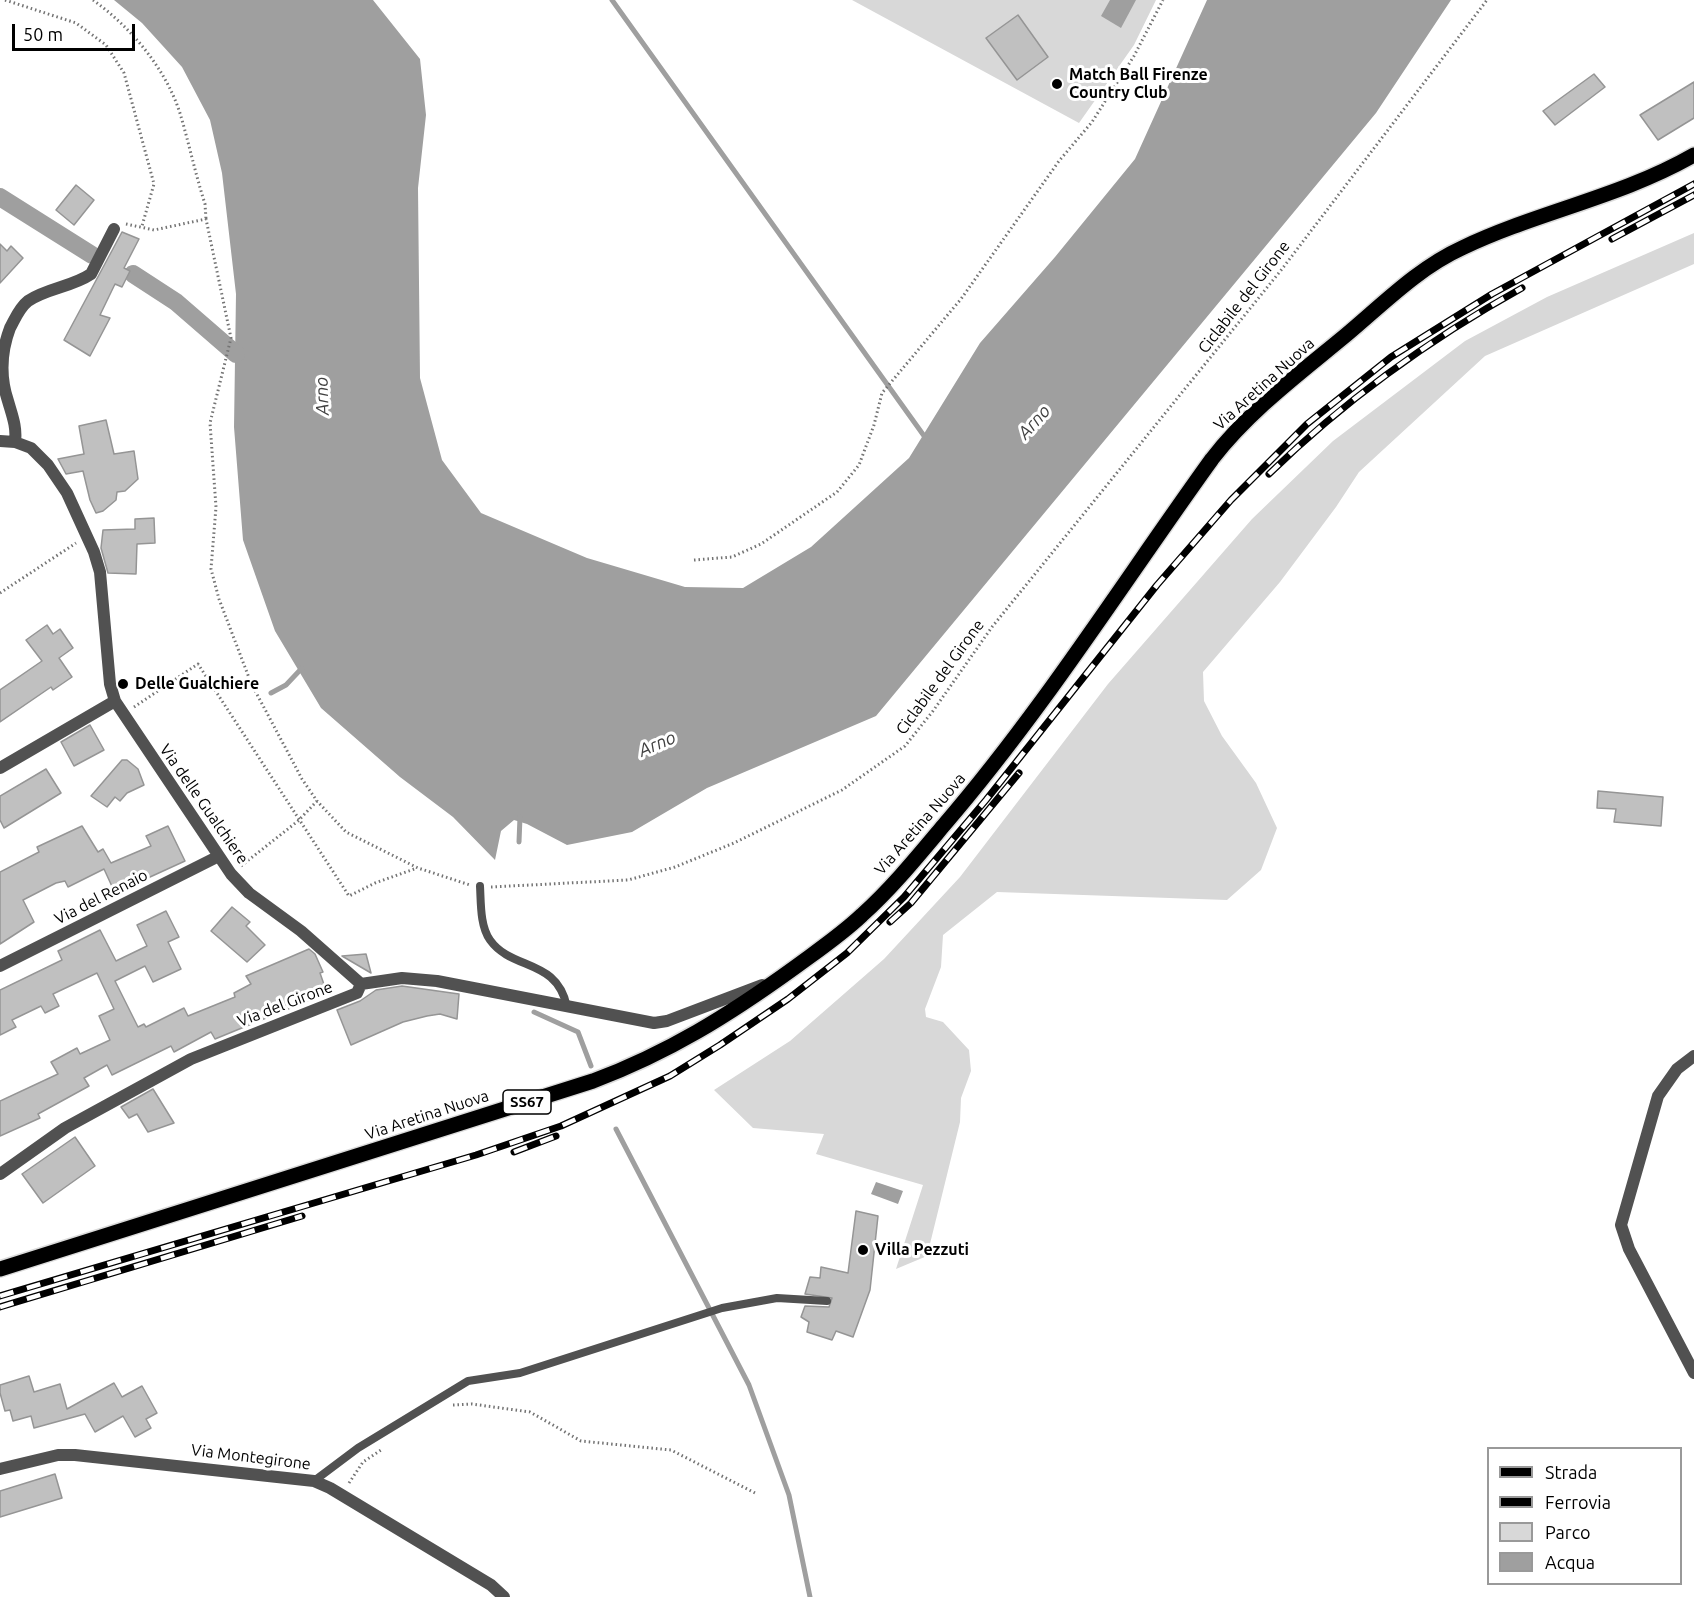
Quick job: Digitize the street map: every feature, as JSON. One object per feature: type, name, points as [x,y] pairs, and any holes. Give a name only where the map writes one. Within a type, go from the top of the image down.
[{"type":"main road","name":"Via Aretina Nuova","points":[[0,1269],[612,1074],[658,1055],[709,1027],[779,979],[861,916],[893,884],[973,791],[1041,703],[1212,459],[1242,424],[1263,405],[1402,288],[1442,259],[1491,236],[1635,184],[1694,155]]},
{"type":"street","points":[[0,441],[15,442],[15,424],[3,380],[2,361],[8,335],[16,315],[25,303],[40,294],[91,274],[114,228]]},
{"type":"street","name":"Via delle Gualchiere","points":[[15,442],[31,448],[48,465],[67,493],[87,537],[100,572],[110,684],[115,701],[217,857],[249,893],[301,931],[361,984]]},
{"type":"street","points":[[0,768],[115,701]]},
{"type":"street","name":"Via del Renaio","points":[[0,966],[217,857]]},
{"type":"street","name":"Via del Girone","points":[[0,1174],[65,1128],[191,1059],[325,1008],[357,993],[361,984],[402,978],[418,979],[654,1023],[779,979]]},
{"type":"street","points":[[1694,1056],[1677,1069],[1658,1096],[1621,1225],[1629,1249],[1694,1374]]},
{"type":"street","name":"Via Montegirone","points":[[0,1469],[58,1455],[75,1455],[314,1481],[491,1585],[504,1597]]},
{"type":"lane","points":[[480,886],[481,908],[489,940],[499,949],[544,972],[558,983],[564,993],[567,1007]]},
{"type":"lane","points":[[314,1481],[358,1448],[468,1381],[520,1372],[722,1308],[777,1298],[827,1301]]},
{"type":"path","points":[[5,0],[76,23],[106,45],[124,73],[154,184],[142,226]]},
{"type":"path","name":"Ciclabile del Girone","points":[[93,0],[118,18],[147,52],[176,101],[205,204],[206,219],[231,338],[210,423],[216,507],[211,569],[219,599],[255,693],[318,801],[354,838],[418,868],[468,885],[480,886],[628,879],[675,867],[734,843],[842,790],[905,746],[933,711],[992,627],[1282,268],[1487,0]]},
{"type":"path","points":[[694,560],[732,557],[761,544],[837,492],[859,465],[874,425],[882,393],[961,299],[1059,161],[1092,122],[1134,56],[1163,0]]},
{"type":"path","points":[[114,228],[127,224],[159,230],[206,219]]},
{"type":"path","points":[[0,593],[87,537]]},
{"type":"path","points":[[129,710],[198,664],[298,821],[349,896],[375,883],[418,868]]},
{"type":"path","points":[[237,870],[298,821],[318,801]]},
{"type":"path","points":[[450,1406],[472,1404],[530,1412],[581,1441],[671,1450],[757,1494]]},
{"type":"path","points":[[341,1495],[363,1462],[382,1449]]},
{"type":"green space","name":"Match Ball Firenze Country Club","points":[[852,0],[1156,0],[1134,45],[1079,123]]},
{"type":"green space","points":[[1694,233],[1694,264],[1485,356],[1359,472],[1280,582],[1203,672],[1204,701],[1222,736],[1256,783],[1277,828],[1261,870],[1227,900],[997,892],[943,935],[941,967],[925,1009],[926,1017],[943,1022],[969,1050],[971,1071],[961,1098],[960,1122],[927,1256],[896,1269],[923,1185],[816,1154],[824,1134],[753,1128],[714,1090],[790,1041],[884,959],[960,877],[1108,684],[1252,519],[1333,441],[1465,341],[1547,297]]},
{"type":"water","name":"Arno","points":[[114,0],[373,0],[420,59],[426,115],[418,188],[420,378],[442,460],[481,513],[587,558],[685,587],[743,588],[811,547],[909,458],[980,343],[1055,257],[1135,159],[1207,0],[1451,0],[1376,113],[876,716],[707,788],[632,832],[567,845],[527,824],[514,820],[501,831],[495,860],[453,817],[400,777],[321,708],[275,631],[243,540],[234,427],[236,294],[222,173],[210,120],[182,67],[142,23]]},
{"type":"water","points":[[1110,0],[1136,0],[1121,28],[1101,16]]},
{"type":"water","points":[[876,1182],[903,1191],[898,1204],[871,1194]]},
{"type":"building","points":[[1018,15],[1048,57],[1017,80],[986,38]]},
{"type":"building","points":[[1594,74],[1605,87],[1555,125],[1543,111]]},
{"type":"building","points":[[1694,82],[1694,118],[1658,140],[1640,115]]},
{"type":"building","points":[[76,185],[94,200],[74,225],[56,210]]},
{"type":"building","points":[[122,232],[139,239],[124,268],[130,271],[122,287],[115,284],[100,315],[110,318],[90,356],[64,340]]},
{"type":"building","points":[[0,244],[7,251],[11,246],[23,258],[0,283]]},
{"type":"building","points":[[106,420],[114,454],[134,451],[138,479],[125,491],[117,492],[116,500],[103,511],[96,513],[90,500],[83,471],[66,474],[58,459],[84,454],[79,426]]},
{"type":"building","points":[[154,518],[155,543],[137,544],[136,574],[108,573],[101,548],[103,530],[135,529],[135,519]]},
{"type":"building","points":[[47,625],[53,634],[60,629],[73,648],[59,658],[72,677],[53,690],[51,687],[0,722],[0,690],[42,661],[26,640]]},
{"type":"building","points":[[90,725],[104,750],[74,766],[61,742]]},
{"type":"building","points":[[122,760],[127,760],[138,769],[144,785],[127,793],[120,801],[115,797],[107,807],[91,796]]},
{"type":"building","points":[[46,769],[61,793],[4,828],[0,820],[0,796]]},
{"type":"building","points":[[1598,791],[1663,797],[1661,826],[1614,822],[1616,809],[1597,808]]},
{"type":"building","points":[[82,826],[98,852],[103,849],[111,863],[151,846],[146,836],[168,826],[185,861],[115,893],[104,869],[68,887],[65,881],[56,883],[23,900],[34,922],[0,944],[0,872],[39,852],[37,847]]},
{"type":"building","points":[[232,907],[250,922],[246,926],[265,945],[247,962],[211,931]]},
{"type":"building","points":[[166,911],[179,937],[168,942],[181,969],[153,982],[145,966],[115,981],[138,1027],[144,1024],[146,1027],[184,1008],[188,1016],[235,997],[234,993],[251,984],[246,976],[309,949],[315,954],[323,972],[320,973],[327,993],[215,1039],[211,1032],[174,1052],[171,1046],[112,1075],[107,1065],[84,1078],[89,1086],[38,1114],[40,1118],[0,1136],[0,1101],[58,1074],[51,1062],[77,1048],[80,1054],[110,1040],[99,1016],[114,1009],[97,973],[53,994],[59,1006],[45,1013],[41,1006],[12,1020],[16,1027],[0,1035],[0,990],[62,960],[58,951],[100,930],[116,961],[147,946],[137,925]]},
{"type":"building","points":[[366,954],[371,973],[342,956]]},
{"type":"building","points":[[402,986],[459,994],[457,1019],[440,1014],[427,1016],[403,1022],[351,1045],[337,1010],[360,1001],[376,990]]},
{"type":"building","points":[[153,1089],[174,1123],[148,1132],[137,1114],[129,1118],[121,1107]]},
{"type":"building","points":[[75,1137],[95,1166],[43,1203],[22,1174]]},
{"type":"building","name":"Villa Pezzuti","points":[[856,1211],[878,1216],[870,1290],[853,1337],[836,1331],[832,1340],[807,1332],[809,1322],[801,1317],[805,1306],[829,1307],[832,1298],[805,1294],[810,1277],[820,1278],[821,1267],[848,1273]]},
{"type":"building","points":[[29,1376],[34,1392],[60,1384],[67,1409],[114,1383],[122,1397],[142,1386],[157,1413],[146,1419],[151,1428],[135,1437],[123,1416],[95,1432],[85,1414],[34,1428],[31,1416],[13,1421],[10,1410],[5,1411],[0,1393],[0,1385]]},
{"type":"building","points":[[55,1474],[62,1498],[0,1517],[0,1491]]},
{"type":"waterway","points":[[612,0],[927,440]]},
{"type":"waterway","points":[[0,197],[92,255]]},
{"type":"waterway","points":[[133,274],[176,302],[236,354]]},
{"type":"waterway","points":[[271,693],[286,685],[302,668]]},
{"type":"waterway","points":[[519,842],[520,817]]},
{"type":"waterway","points":[[534,1012],[578,1032],[591,1066]]},
{"type":"waterway","points":[[616,1129],[749,1385],[789,1495],[810,1597]]},
{"type":"railway","points":[[0,1296],[476,1155],[561,1126],[670,1076],[720,1045],[788,999],[847,953],[904,897],[986,800],[1157,585],[1231,500],[1307,424],[1391,357],[1492,294],[1694,184]]},
{"type":"railway","points":[[1612,239],[1694,195]]},
{"type":"railway","points":[[1269,474],[1328,421],[1390,372],[1454,328],[1522,288]]},
{"type":"railway","points":[[890,922],[911,903],[1019,773]]},
{"type":"railway","points":[[514,1152],[556,1136]]},
{"type":"railway","points":[[0,1307],[302,1216]]},
{"type":"place","name":"Match Ball Firenze Country Club","points":[[1057,84]]},
{"type":"place","name":"Delle Gualchiere","points":[[123,684]]},
{"type":"place","name":"Villa Pezzuti","points":[[863,1250]]}]
